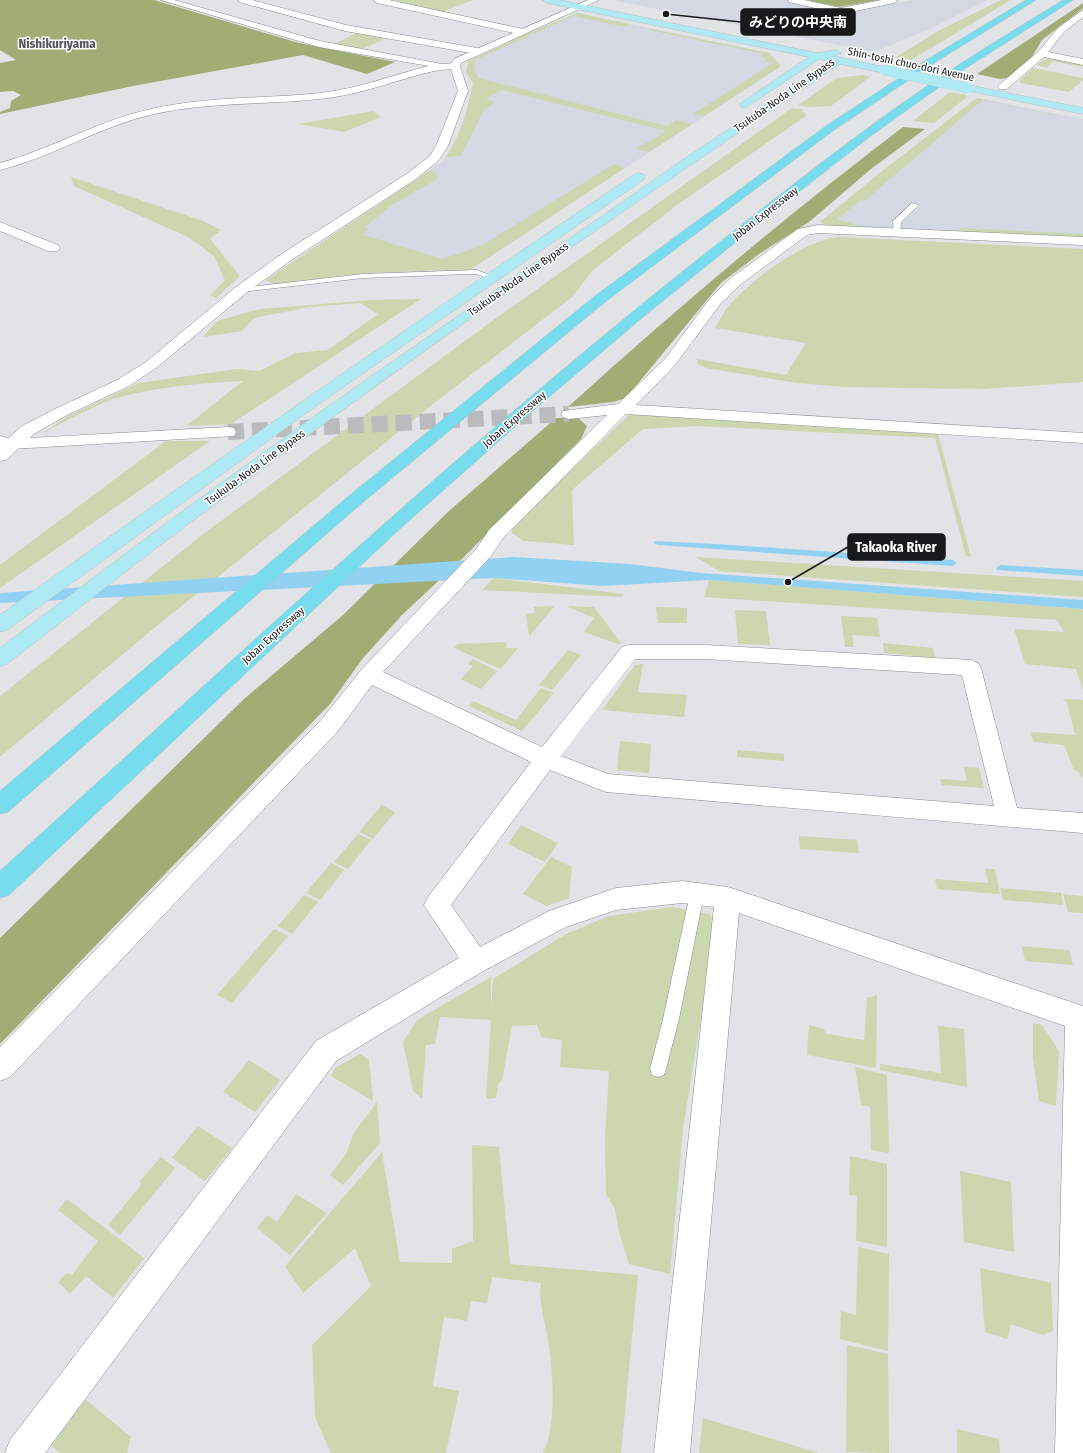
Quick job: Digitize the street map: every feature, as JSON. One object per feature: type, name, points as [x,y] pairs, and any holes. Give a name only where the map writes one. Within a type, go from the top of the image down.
[{"type":"highway","points":[[0,805],[356,499],[600,299],[830,128],[938,57],[1032,0]]},
{"type":"highway","name":"Joban Expressway","points":[[0,887],[398,521],[529,406],[638,314],[868,133],[960,68],[1069,0]]},
{"type":"main road","name":"Shin-toshi chuo-dori Avenue","points":[[547,0],[580,3],[816,56],[893,64],[1083,103]]},
{"type":"main road","points":[[593,1],[837,57]]},
{"type":"main road","name":"Tsukuba-Noda Line Bypass","points":[[669,156],[816,56]]},
{"type":"main road","name":"Shin-toshi chuo-dori Avenue","points":[[837,57],[884,70],[1083,112]]},
{"type":"main road","name":"Tsukuba-Noda Line Bypass","points":[[0,659],[179,522],[333,410],[837,57]]},
{"type":"main road","name":"Tsukuba-Noda Line Bypass","points":[[0,625],[181,493],[491,277],[651,169]]},
{"type":"street","points":[[166,0],[319,44],[449,65]]},
{"type":"street","points":[[214,14],[239,5],[265,0]]},
{"type":"street","points":[[377,0],[523,32]]},
{"type":"street","points":[[792,0],[841,11],[894,0]]},
{"type":"street","points":[[0,168],[37,157],[106,126],[150,112],[192,104],[289,100],[332,94],[381,84],[449,65],[477,51],[523,32],[580,3],[593,1]]},
{"type":"street","points":[[253,3],[345,28],[477,51]]},
{"type":"street","points":[[1003,87],[1042,54],[1049,42],[1083,13]]},
{"type":"street","points":[[1062,30],[1076,33]]},
{"type":"street","points":[[1042,54],[1083,62]]},
{"type":"street","points":[[4,447],[28,430],[61,412],[123,383],[151,365],[241,290],[288,256],[412,176],[435,158],[442,146],[463,91],[449,65]]},
{"type":"street","points":[[0,226],[53,248]]},
{"type":"street","points":[[0,1067],[330,725],[368,674],[484,552],[496,534],[670,362],[721,296],[736,281],[803,232],[818,228],[1083,242]]},
{"type":"street","points":[[568,414],[621,409],[1083,438]]},
{"type":"street","points":[[4,447],[228,432]]},
{"type":"street","points":[[476,962],[437,905],[546,759],[629,652],[705,652],[971,668],[1008,817]]},
{"type":"street","points":[[368,674],[546,759],[606,783],[1083,823]]},
{"type":"street","points":[[22,1453],[326,1050],[476,962],[558,919],[616,900],[682,892],[728,898],[1081,1018],[1073,1453]]},
{"type":"street","points":[[672,1453],[728,898]]},
{"type":"lane","points":[[897,232],[896,221],[915,205]]},
{"type":"lane","points":[[241,290],[363,276],[476,272],[491,277]]},
{"type":"lane","points":[[658,1069],[671,1019],[697,894]]},
{"type":"shaded area","points":[[612,0],[784,0],[843,13],[913,0],[988,0],[932,28],[874,52]]},
{"type":"shaded area","points":[[577,13],[769,53],[781,66],[471,269],[364,273],[273,284],[266,280],[444,160],[456,141],[468,110],[473,83],[466,72],[468,61],[526,34]]},
{"type":"shaded area","points":[[977,98],[1083,119],[1083,238],[827,226],[820,222],[881,172]]},
{"type":"green space","points":[[0,0],[154,0],[299,43],[395,62],[367,74],[303,55],[133,86],[0,114],[0,112],[10,108],[11,101],[21,95],[13,91],[0,92],[0,63],[16,60],[0,50]]},
{"type":"green space","points":[[391,0],[473,0],[442,12]]},
{"type":"green space","points":[[807,0],[879,0],[839,7]]},
{"type":"green space","points":[[1001,0],[1011,0],[911,60],[896,57],[940,30]]},
{"type":"green space","points":[[1083,3],[1083,8],[1042,40],[1032,57],[1007,78],[1000,79],[977,74]]},
{"type":"green space","points":[[577,13],[630,24],[625,27],[573,16],[475,60],[474,69],[478,78],[667,126],[676,120],[692,124],[649,152],[636,149],[666,131],[502,90],[485,99],[495,102],[484,110],[461,156],[446,157],[460,130],[471,93],[473,83],[466,72],[468,61],[526,34]]},
{"type":"green space","points":[[651,29],[769,53],[781,66],[704,116],[693,114],[773,63],[764,61],[766,59],[760,57],[764,54],[649,30]]},
{"type":"green space","points":[[357,33],[386,38],[363,49],[334,44]]},
{"type":"green space","points":[[1045,59],[1083,64],[1083,67],[1052,61],[1047,68],[1037,65]]},
{"type":"green space","points":[[1033,68],[1083,78],[1083,80],[1069,92],[1021,83],[1019,81]]},
{"type":"green space","points":[[863,75],[870,77],[831,106],[809,107],[798,105],[837,78]]},
{"type":"green space","points":[[950,92],[966,95],[967,97],[934,123],[913,121]]},
{"type":"green space","points":[[977,98],[1083,121],[983,100],[864,201],[861,200],[837,219],[862,227],[828,226],[820,222],[881,172]]},
{"type":"green space","points":[[792,108],[804,110],[801,112],[805,113],[806,116],[681,202],[593,270],[572,297],[442,397],[159,624],[0,757],[0,696],[202,535],[488,324]]},
{"type":"green space","points":[[374,111],[381,117],[344,132],[298,124]]},
{"type":"green space","points":[[903,127],[925,129],[871,169],[809,222],[759,254],[721,283],[626,398],[613,402],[568,407],[732,263]]},
{"type":"green space","points":[[614,164],[625,168],[471,269],[364,273],[273,284],[266,280],[429,171],[436,172],[437,179],[392,205],[365,227],[369,230],[361,234],[442,259],[481,246]]},
{"type":"green space","points":[[71,177],[203,221],[221,230],[210,239],[240,276],[216,298],[210,295],[225,280],[214,256],[188,237],[74,186]]},
{"type":"green space","points":[[961,228],[1083,234],[1083,238],[957,232]]},
{"type":"green space","points":[[838,237],[1083,249],[1083,382],[983,389],[846,387],[797,383],[706,368],[698,364],[697,359],[786,375],[806,343],[715,328],[731,303],[768,270],[796,252],[825,240]]},
{"type":"green space","points":[[421,299],[231,424],[186,426],[243,381],[169,387],[124,396],[92,408],[40,435],[68,416],[139,383],[237,369],[259,371],[296,353],[328,350],[378,314],[360,303],[309,307],[254,318],[242,331],[203,337],[217,321],[260,309],[371,300]]},
{"type":"green space","points":[[629,415],[661,415],[938,434],[971,557],[966,556],[935,438],[699,426],[643,429],[572,490],[574,545],[524,541],[512,533],[512,529]]},
{"type":"green space","points":[[577,417],[587,426],[581,439],[465,556],[402,615],[363,658],[330,704],[0,1044],[0,938],[244,699],[343,615],[449,511],[556,418]]},
{"type":"green space","points":[[166,441],[210,441],[0,588],[0,565]]},
{"type":"green space","points":[[696,557],[1083,581],[1083,597],[719,571]]},
{"type":"green space","points":[[494,578],[624,594],[622,597],[482,590]]},
{"type":"green space","points":[[709,580],[1083,609],[1083,690],[1076,669],[1025,664],[1014,629],[1064,632],[1057,620],[704,597]]},
{"type":"green space","points":[[555,606],[529,636],[526,614],[535,613],[534,607]]},
{"type":"green space","points":[[566,606],[594,607],[621,643],[618,644],[584,632],[594,618]]},
{"type":"green space","points":[[656,607],[687,608],[687,623],[658,623]]},
{"type":"green space","points":[[735,610],[766,611],[770,645],[738,644]]},
{"type":"green space","points":[[841,616],[877,618],[880,637],[852,635],[854,647],[845,647]]},
{"type":"green space","points":[[506,642],[507,648],[518,648],[501,669],[454,648],[458,644]]},
{"type":"green space","points":[[883,643],[933,648],[935,658],[884,653]]},
{"type":"green space","points":[[568,650],[581,655],[552,690],[539,685]]},
{"type":"green space","points":[[473,659],[497,671],[481,689],[461,679],[473,666],[468,664]]},
{"type":"green space","points":[[643,664],[638,692],[687,695],[684,717],[602,710],[635,665]]},
{"type":"green space","points":[[541,688],[554,693],[522,731],[469,706],[473,701],[516,720]]},
{"type":"green space","points":[[1062,699],[1083,700],[1083,779],[1078,771],[1074,770],[1064,745],[1033,742],[1031,732],[1075,735],[1067,702]]},
{"type":"green space","points":[[620,741],[651,744],[649,773],[617,770]]},
{"type":"green space","points":[[737,750],[784,754],[784,761],[737,757]]},
{"type":"green space","points":[[964,767],[979,768],[984,788],[942,785],[940,779],[967,781]]},
{"type":"green space","points":[[382,805],[395,812],[373,839],[359,832]]},
{"type":"green space","points":[[521,825],[558,843],[545,862],[508,844]]},
{"type":"green space","points":[[358,834],[371,840],[348,869],[334,862]]},
{"type":"green space","points":[[799,836],[857,840],[859,853],[800,849]]},
{"type":"green space","points":[[551,857],[572,867],[569,898],[547,906],[523,894]]},
{"type":"green space","points":[[331,863],[344,870],[320,900],[306,893]]},
{"type":"green space","points":[[985,869],[995,869],[1000,894],[937,889],[935,879],[988,883]]},
{"type":"green space","points":[[1000,888],[1061,893],[1063,905],[1003,900]]},
{"type":"green space","points":[[1063,894],[1083,896],[1083,913],[1068,912]]},
{"type":"green space","points":[[304,895],[318,902],[292,934],[278,926]]},
{"type":"green space","points":[[672,907],[709,914],[716,924],[683,1129],[670,1274],[629,1264],[619,1232],[615,1209],[606,1194],[605,1140],[609,1071],[560,1067],[562,1040],[541,1037],[537,1025],[512,1026],[502,1080],[498,1085],[496,1098],[486,1099],[491,1020],[440,1017],[435,1044],[426,1045],[422,1098],[413,1091],[403,1042],[417,1020],[491,977],[491,1009],[493,979],[566,934],[609,916]]},
{"type":"green space","points":[[274,929],[288,936],[232,1003],[217,995]]},
{"type":"green space","points":[[1022,946],[1069,950],[1073,965],[1025,961]]},
{"type":"green space","points":[[877,995],[876,1068],[807,1055],[809,1025],[824,1029],[826,1034],[864,1040],[867,998]]},
{"type":"green space","points":[[1033,1023],[1042,1025],[1059,1051],[1056,1106],[1039,1101],[1033,1058]]},
{"type":"green space","points":[[938,1026],[964,1029],[967,1087],[880,1070],[880,1064],[941,1073]]},
{"type":"green space","points":[[360,1054],[369,1060],[373,1101],[331,1076],[335,1068]]},
{"type":"green space","points":[[249,1060],[280,1080],[255,1112],[223,1092]]},
{"type":"green space","points":[[855,1067],[887,1075],[889,1153],[871,1150],[870,1107],[861,1105]]},
{"type":"green space","points":[[377,1102],[380,1143],[343,1185],[330,1175],[346,1154],[354,1133]]},
{"type":"green space","points":[[198,1126],[232,1148],[205,1181],[172,1158]]},
{"type":"green space","points":[[472,1145],[499,1147],[510,1264],[638,1275],[621,1453],[543,1453],[550,1429],[553,1398],[550,1352],[540,1297],[541,1283],[492,1277],[487,1303],[471,1301],[467,1321],[444,1317],[433,1386],[459,1391],[446,1453],[331,1453],[315,1417],[312,1345],[371,1286],[355,1248],[303,1293],[285,1266],[382,1152],[400,1262],[452,1263],[452,1249],[473,1241]]},
{"type":"green space","points":[[850,1156],[887,1164],[887,1247],[856,1241],[857,1196],[849,1195]]},
{"type":"green space","points":[[161,1157],[175,1168],[120,1235],[108,1225],[141,1185],[140,1181]]},
{"type":"green space","points":[[960,1171],[1011,1182],[1014,1252],[964,1242]]},
{"type":"green space","points":[[296,1194],[327,1213],[290,1255],[257,1228],[267,1215],[277,1222]]},
{"type":"green space","points":[[67,1199],[144,1258],[113,1298],[86,1276],[70,1294],[58,1282],[67,1273],[72,1275],[98,1241],[58,1210]]},
{"type":"green space","points":[[858,1247],[889,1254],[888,1351],[840,1339],[841,1311],[856,1315]]},
{"type":"green space","points":[[980,1268],[1051,1283],[1053,1331],[1043,1335],[1011,1324],[1007,1339],[985,1332]]},
{"type":"green space","points":[[847,1345],[888,1354],[889,1453],[846,1452]]},
{"type":"green space","points":[[85,1399],[131,1437],[127,1453],[60,1453],[51,1445]]},
{"type":"green space","points":[[703,1418],[819,1453],[699,1453]]},
{"type":"green space","points":[[957,1429],[999,1439],[1000,1453],[957,1453]]},
{"type":"water","points":[[513,557],[630,564],[701,573],[1083,600],[1083,609],[709,580],[603,586],[494,578],[0,603],[0,593]]},
{"type":"waterway","points":[[658,543],[953,563]]},
{"type":"waterway","points":[[1000,568],[1083,573]]},
{"type":"tunnel","points":[[228,432],[569,414]]},
{"type":"place","name":"みどりの中央南","points":[[666,14]]},
{"type":"place","name":"Takaoka River","points":[[788,582]]},
{"type":"district","name":"Nishikuriyama","points":[[57,43]]}]
